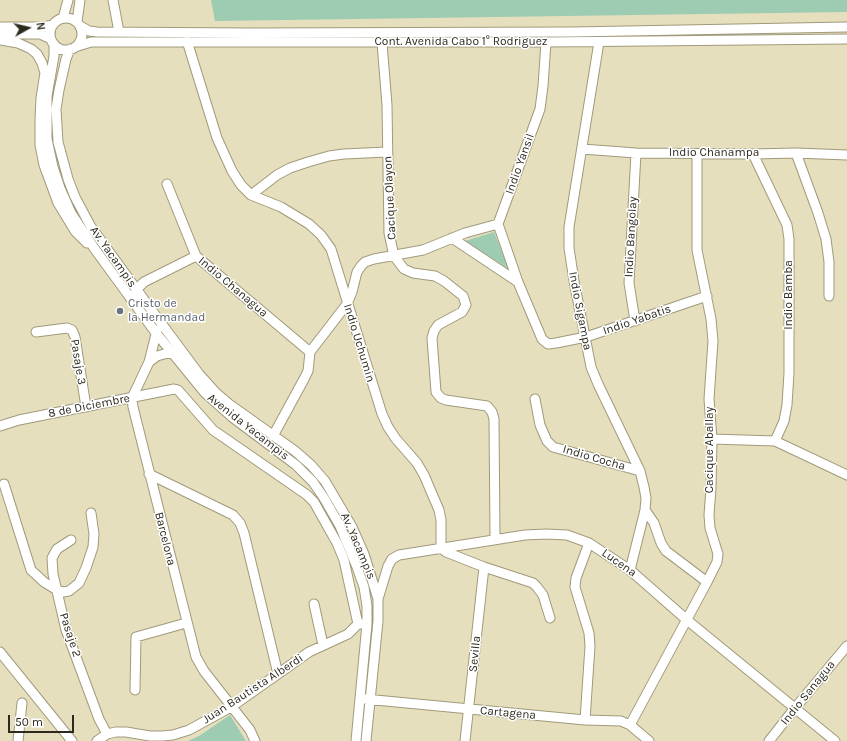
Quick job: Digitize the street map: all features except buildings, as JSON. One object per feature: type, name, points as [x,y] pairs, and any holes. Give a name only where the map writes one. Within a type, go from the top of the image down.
[{"type":"street","points":[[63,18],[68,0]]},
{"type":"street","points":[[113,0],[119,32]]},
{"type":"street","points":[[78,24],[79,4]]},
{"type":"street","points":[[0,27],[43,27],[53,25],[63,18],[73,19],[78,24],[82,34],[81,39],[73,48],[61,49],[40,34],[0,34]]},
{"type":"street","name":"Cont. Avenida Cabo 1° Rodriguez","points":[[78,24],[88,31],[242,33],[572,32],[847,27]]},
{"type":"street","points":[[52,42],[51,30],[53,25]]},
{"type":"street","name":"Cont. Avenida Cabo 1° Rodriguez","points":[[73,48],[92,42],[187,41],[382,43],[847,39]]},
{"type":"street","points":[[0,40],[31,49],[37,54],[42,63],[45,73],[41,98],[40,145],[44,165],[58,203],[74,231],[94,248]]},
{"type":"street","name":"Indio Uchumin","points":[[187,41],[217,138],[232,171],[241,185],[251,195],[281,207],[309,224],[331,249],[382,414],[396,439],[417,463],[424,475],[439,510],[441,520],[441,548]]},
{"type":"street","name":"Avenida Yacampis","points":[[52,42],[54,56],[47,96],[46,115],[48,139],[53,167],[71,213],[94,248],[156,333],[205,393],[218,405],[296,465],[313,482],[340,526],[364,587],[367,606],[363,624],[360,698],[356,741]]},
{"type":"street","name":"Indio Yansil","points":[[498,224],[540,109],[544,86],[546,42]]},
{"type":"street","name":"Indio Sigampa","points":[[599,42],[569,227],[569,248],[591,367],[640,471],[646,498],[645,510],[630,570]]},
{"type":"street","name":"Cacique Olayon","points":[[382,43],[387,105],[389,233],[394,256],[404,270],[413,273],[435,276],[444,281],[463,296],[466,304],[462,312],[438,325],[434,331],[432,338],[436,392],[441,398],[446,400],[487,406],[492,412],[494,419],[495,539]]},
{"type":"street","name":"Av. Yacampis","points":[[73,48],[66,59],[59,90],[56,109],[58,142],[68,179],[75,197],[91,227],[199,374],[216,393],[300,456],[325,481],[352,527],[364,554],[378,599],[378,621],[366,741]]},
{"type":"street","name":"Indio Chanampa","points":[[582,149],[636,153],[796,153],[847,155]]},
{"type":"street","points":[[251,195],[277,175],[290,168],[308,162],[329,156],[344,154],[387,152]]},
{"type":"street","name":"Indio Bangolay","points":[[635,321],[629,282],[636,153]]},
{"type":"street","points":[[796,153],[826,239],[829,262],[829,296]]},
{"type":"street","name":"Cacique Aballay","points":[[630,725],[707,582],[717,562],[718,554],[710,528],[709,515],[712,440],[709,399],[713,342],[711,319],[697,250],[696,154]]},
{"type":"street","name":"Indio Bamba","points":[[753,154],[787,225],[789,239],[789,373],[787,405],[784,421],[775,441]]},
{"type":"street","name":"Indio Chanagua","points":[[167,184],[196,256],[310,352]]},
{"type":"street","points":[[273,436],[308,371],[310,352],[347,304],[352,292],[356,272],[365,262],[423,250],[452,238],[498,224],[518,282]]},
{"type":"street","points":[[452,238],[518,282]]},
{"type":"street","points":[[134,303],[136,290],[144,282],[196,256]]},
{"type":"street","name":"Indio Yabatis","points":[[518,282],[542,339],[548,344],[586,337],[706,296]]},
{"type":"street","points":[[132,398],[149,362],[156,333],[161,323]]},
{"type":"street","name":"Pasaje 3","points":[[36,332],[67,328],[72,330],[75,337],[86,407]]},
{"type":"street","points":[[149,362],[157,356],[172,352]]},
{"type":"street","name":"8 de Diciembre","points":[[0,426],[19,420],[174,389],[178,390],[213,430],[307,495],[314,502],[337,543],[344,560],[363,624]]},
{"type":"street","name":"Barcelona","points":[[132,398],[149,474],[186,623],[196,657],[231,707],[250,730],[255,741]]},
{"type":"street","name":"Indio Cocha","points":[[535,399],[540,425],[547,441],[554,447],[640,471]]},
{"type":"street","points":[[712,440],[775,441],[847,475]]},
{"type":"street","points":[[149,474],[233,515],[240,523],[244,533],[278,674]]},
{"type":"street","points":[[4,484],[31,570],[44,582],[57,590],[63,592],[69,591],[79,583],[86,568],[93,547],[94,534],[91,513]]},
{"type":"street","points":[[645,510],[654,523],[661,543],[666,551],[707,582]]},
{"type":"street","name":"Lucena","points":[[378,599],[388,566],[392,559],[399,555],[495,539],[546,534],[567,535],[589,543],[630,570],[687,620],[835,741]]},
{"type":"street","name":"Pasaje 2","points":[[71,540],[57,549],[52,558],[53,574],[66,630],[99,719],[108,734]]},
{"type":"street","points":[[585,720],[590,646],[576,587],[576,578],[589,543]]},
{"type":"street","points":[[441,548],[446,552],[484,567],[533,583],[543,595],[550,618]]},
{"type":"street","name":"Sevilla","points":[[466,741],[484,567]]},
{"type":"street","points":[[314,604],[323,645]]},
{"type":"street","points":[[135,690],[136,637],[186,623]]},
{"type":"street","name":"Juan Bautista Alberdi","points":[[97,741],[108,734],[126,732],[150,736],[173,735],[189,730],[231,707],[309,652],[339,639],[363,624]]},
{"type":"street","name":"Indio Sanagua","points":[[769,741],[847,646]]},
{"type":"street","points":[[0,652],[72,741]]},
{"type":"street","name":"Cartagena","points":[[360,698],[585,720],[621,721],[630,725],[649,741]]},
{"type":"street","points":[[18,741],[22,703]]},
{"type":"green space","points":[[211,0],[847,0],[847,12],[215,21]]},
{"type":"green space","points":[[494,232],[509,269],[465,241]]},
{"type":"green space","points":[[230,715],[246,741],[188,741],[199,736]]},
{"type":"place","name":"Cristo de la Hermandad","points":[[120,311]]}]
